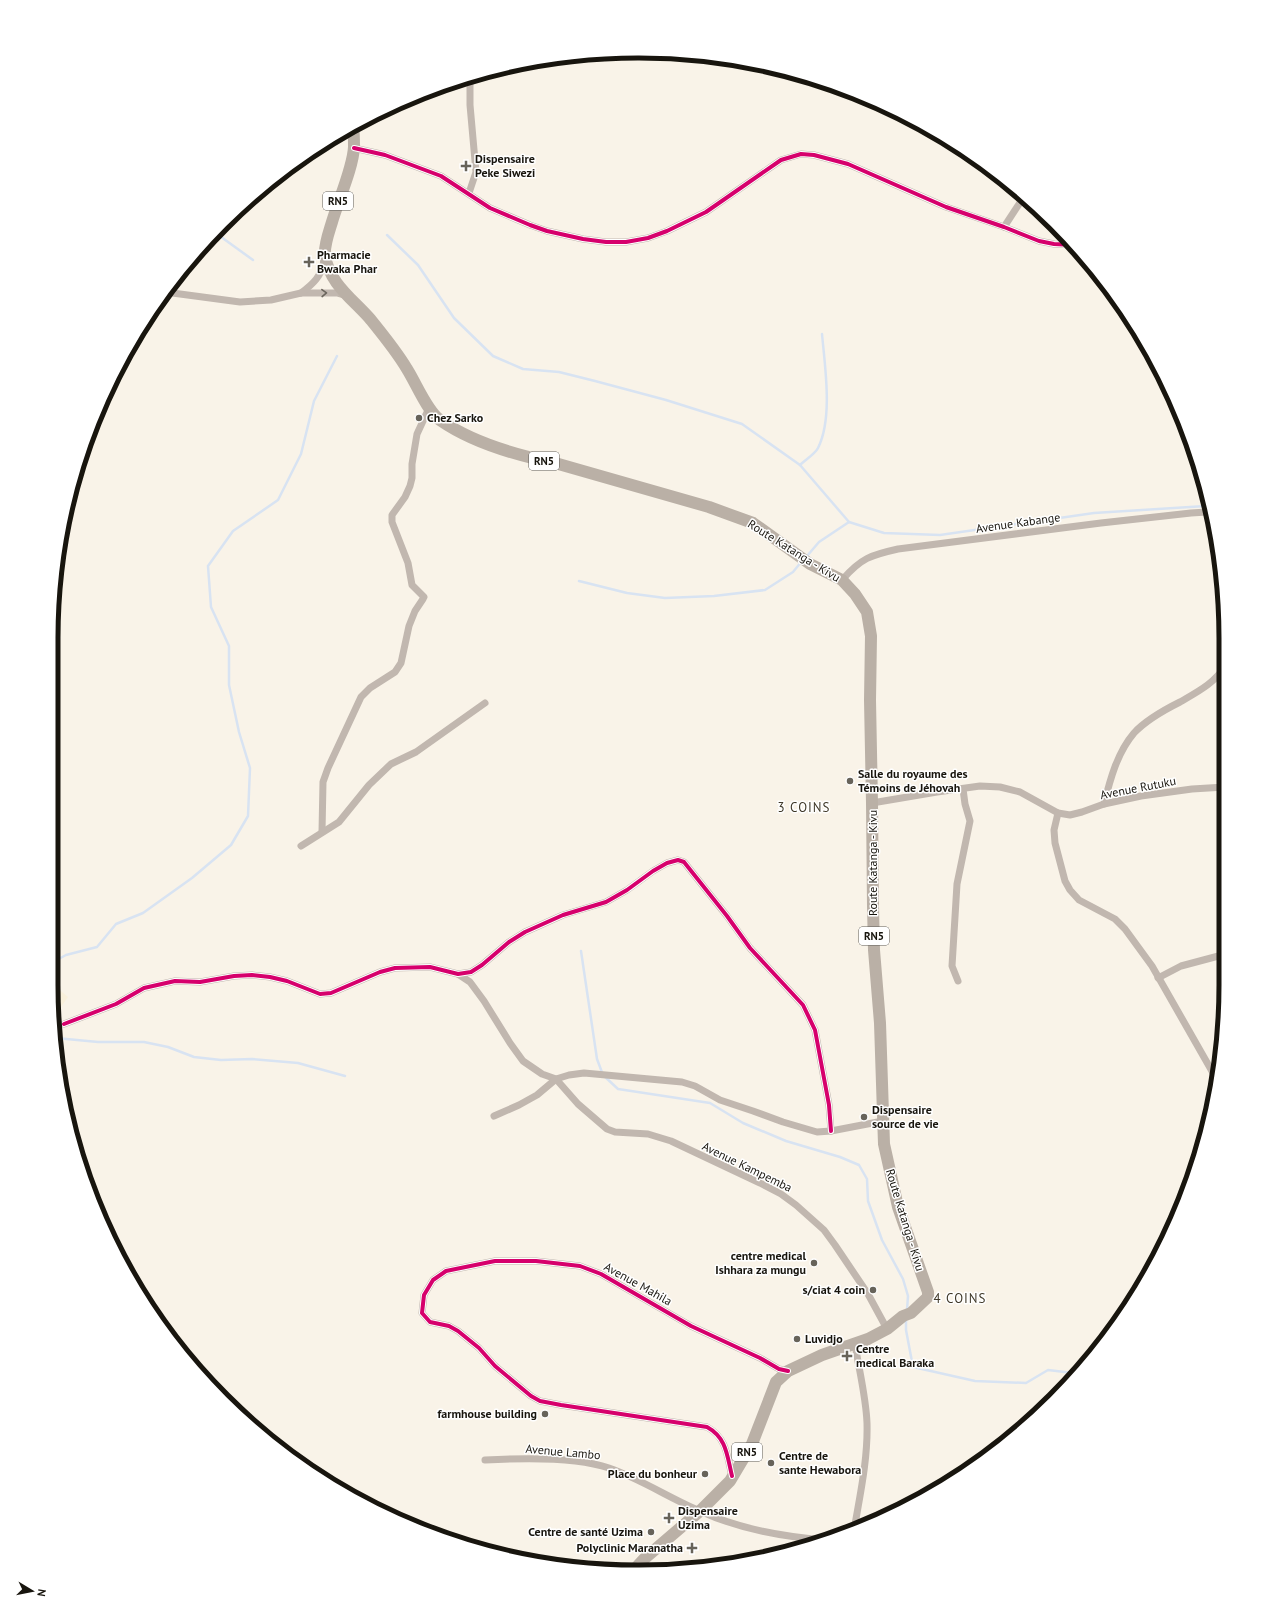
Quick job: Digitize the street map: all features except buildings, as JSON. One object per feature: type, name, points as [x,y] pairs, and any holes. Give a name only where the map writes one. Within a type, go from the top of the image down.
[{"type":"highway","name":"RN5","points":[[347,296],[336,283],[329,270],[325,254],[328,234],[349,169],[354,148],[353,133]]},
{"type":"highway","name":"Route Katanga - Kivu","points":[[347,296],[358,306],[393,348],[413,379],[429,408],[438,418],[451,427],[498,448],[673,496],[753,523],[810,564],[842,580],[855,594],[867,612],[871,636],[870,700],[873,913],[881,1031],[884,1144],[890,1177],[898,1207],[928,1292],[928,1297],[907,1315],[887,1329],[855,1344],[822,1355],[788,1371],[776,1382],[752,1444],[732,1476],[719,1493],[638,1565]]},
{"type":"street","points":[[469,193],[476,172],[475,144],[470,112],[470,84]]},
{"type":"street","points":[[354,148],[385,155],[414,165],[441,176],[490,208],[547,231],[583,239],[606,242],[626,242],[648,238],[688,221],[735,193],[770,166],[781,160],[801,154],[814,155],[848,164],[946,207],[1039,241],[1064,245]]},
{"type":"street","points":[[1004,227],[1021,202]]},
{"type":"street","points":[[301,293],[317,279],[323,268],[325,254]]},
{"type":"street","points":[[172,293],[240,302],[271,300],[301,293],[337,293],[347,296]]},
{"type":"street","points":[[322,832],[323,782],[328,768],[361,697],[370,688],[395,672],[401,663],[409,626],[415,611],[424,597],[412,585],[408,563],[392,522],[392,515],[405,497],[410,486],[412,458],[417,434],[429,408]]},
{"type":"street","name":"Avenue Kabange","points":[[842,580],[862,561],[875,554],[898,549],[1109,522],[1205,512]]},
{"type":"street","points":[[1104,804],[1118,760],[1133,734],[1166,709],[1211,683],[1219,673]]},
{"type":"street","points":[[301,846],[339,822],[369,785],[391,764],[416,752],[485,703]]},
{"type":"street","name":"Avenue Rutuku","points":[[872,803],[980,786],[1000,787],[1020,792],[1058,813],[1070,815],[1104,804],[1149,795],[1192,789],[1219,788]]},
{"type":"street","points":[[958,981],[952,966],[957,884],[970,821],[965,804],[963,789]]},
{"type":"street","points":[[1058,813],[1054,830],[1055,844],[1065,881],[1070,890],[1079,900],[1115,919],[1136,943],[1212,1072]]},
{"type":"street","points":[[458,974],[470,972],[476,969],[510,942],[545,922],[606,902],[627,890],[653,870],[678,860],[684,862],[727,916],[750,948],[803,1005],[815,1030],[829,1105],[831,1131]]},
{"type":"street","points":[[1158,978],[1181,966],[1219,956]]},
{"type":"street","points":[[64,1024],[116,1004],[144,988],[175,981],[200,982],[234,976],[264,976],[287,981],[320,994],[330,993],[380,972],[395,968],[430,967],[458,974],[470,982],[523,1061],[542,1074],[556,1079]]},
{"type":"street","points":[[494,1116],[537,1095],[556,1079],[569,1074],[595,1074],[682,1082],[695,1086],[720,1100],[782,1122],[817,1132],[831,1131],[883,1121]]},
{"type":"street","name":"Avenue Kampemba","points":[[556,1079],[578,1104],[607,1129],[614,1132],[648,1134],[671,1141],[782,1194],[824,1230],[868,1294],[887,1329]]},
{"type":"street","name":"Avenue Mahila","points":[[732,1476],[723,1443],[717,1432],[707,1427],[540,1401],[531,1396],[495,1366],[479,1348],[458,1331],[449,1326],[430,1322],[422,1313],[424,1295],[433,1280],[446,1271],[495,1261],[536,1261],[580,1266],[601,1274],[691,1326],[760,1358],[779,1369],[788,1371]]},
{"type":"street","points":[[855,1344],[865,1399],[867,1423],[865,1468],[855,1523]]},
{"type":"street","name":"Avenue Lambo","points":[[486,1460],[553,1460],[581,1462],[608,1467],[631,1476],[700,1511],[762,1531],[809,1539]]},
{"type":"shaded area","points":[[58,989],[68,997],[59,1010]]},
{"type":"waterway","points":[[387,235],[418,265],[454,318],[493,356],[523,369],[559,372],[595,381],[666,400],[742,424],[800,465],[849,522],[884,533],[940,535],[1094,513],[1203,506]]},
{"type":"waterway","points":[[220,236],[253,260]]},
{"type":"waterway","points":[[800,465],[817,450],[823,436],[827,407],[827,392],[822,334]]},
{"type":"waterway","points":[[58,959],[66,955],[97,947],[116,924],[143,913],[192,878],[231,845],[248,816],[250,768],[239,732],[229,685],[229,646],[211,607],[208,566],[233,531],[278,500],[301,454],[314,401],[337,356]]},
{"type":"waterway","points":[[807,556],[819,542],[849,522]]},
{"type":"waterway","points":[[579,581],[627,593],[665,598],[714,596],[765,590],[793,572],[802,561]]},
{"type":"waterway","points":[[581,951],[597,1059],[603,1075],[618,1089],[710,1103],[743,1123],[786,1141],[840,1157],[859,1165],[867,1179],[868,1201],[882,1240],[903,1279],[908,1296],[907,1310]]},
{"type":"waterway","points":[[61,1038],[98,1042],[144,1042],[168,1047],[194,1057],[221,1060],[252,1059],[298,1063],[345,1076]]},
{"type":"waterway","points":[[906,1319],[906,1330],[913,1367],[975,1381],[1026,1383],[1048,1370],[1070,1373]]},
{"type":"cycle path","points":[[354,148],[385,155],[441,176],[490,208],[530,225],[547,231],[583,239],[606,242],[626,242],[648,238],[667,231],[706,212],[781,160],[801,154],[814,155],[848,164],[946,207],[1039,241],[1064,245]]},
{"type":"cycle path","points":[[64,1024],[116,1004],[144,988],[175,981],[200,982],[234,976],[252,975],[287,981],[320,994],[331,993],[380,972],[395,968],[430,967],[458,974],[471,972],[482,965],[509,942],[525,932],[563,915],[606,902],[627,890],[653,871],[667,863],[678,860],[684,862],[727,916],[750,948],[803,1005],[815,1030],[829,1105],[831,1131]]},
{"type":"cycle path","points":[[732,1476],[725,1448],[719,1436],[707,1427],[561,1405],[540,1401],[531,1396],[495,1366],[479,1348],[458,1331],[449,1326],[430,1322],[422,1313],[424,1295],[433,1280],[446,1271],[495,1261],[536,1261],[580,1266],[601,1274],[691,1326],[760,1358],[779,1369],[788,1371]]},
{"type":"place","name":"Dispensaire Peke Siwezi","points":[[466,166]]},
{"type":"place","name":"Pharmacie Bwaka Phar","points":[[309,262]]},
{"type":"place","name":"Chez Sarko","points":[[419,418]]},
{"type":"place","name":"Salle du royaume des Témoins de Jéhovah","points":[[850,781]]},
{"type":"place","name":"Dispensaire source de vie","points":[[864,1117]]},
{"type":"place","name":"centre medical Ishhara za mungu","points":[[814,1263]]},
{"type":"place","name":"s/ciat 4 coin","points":[[873,1290]]},
{"type":"place","name":"Luvidjo","points":[[797,1339]]},
{"type":"place","name":"Centre medical Baraka","points":[[847,1356]]},
{"type":"place","name":"farmhouse building","points":[[545,1414]]},
{"type":"place","name":"Centre de sante Hewabora","points":[[771,1463]]},
{"type":"place","name":"Place du bonheur","points":[[705,1474]]},
{"type":"place","name":"Dispensaire Uzima","points":[[669,1518]]},
{"type":"place","name":"Centre de santé Uzima","points":[[651,1532]]},
{"type":"place","name":"Polyclinic Maranatha","points":[[692,1548]]},
{"type":"district","name":"3 COINS","points":[[804,807]]},
{"type":"district","name":"4 COINS","points":[[960,1298]]}]
